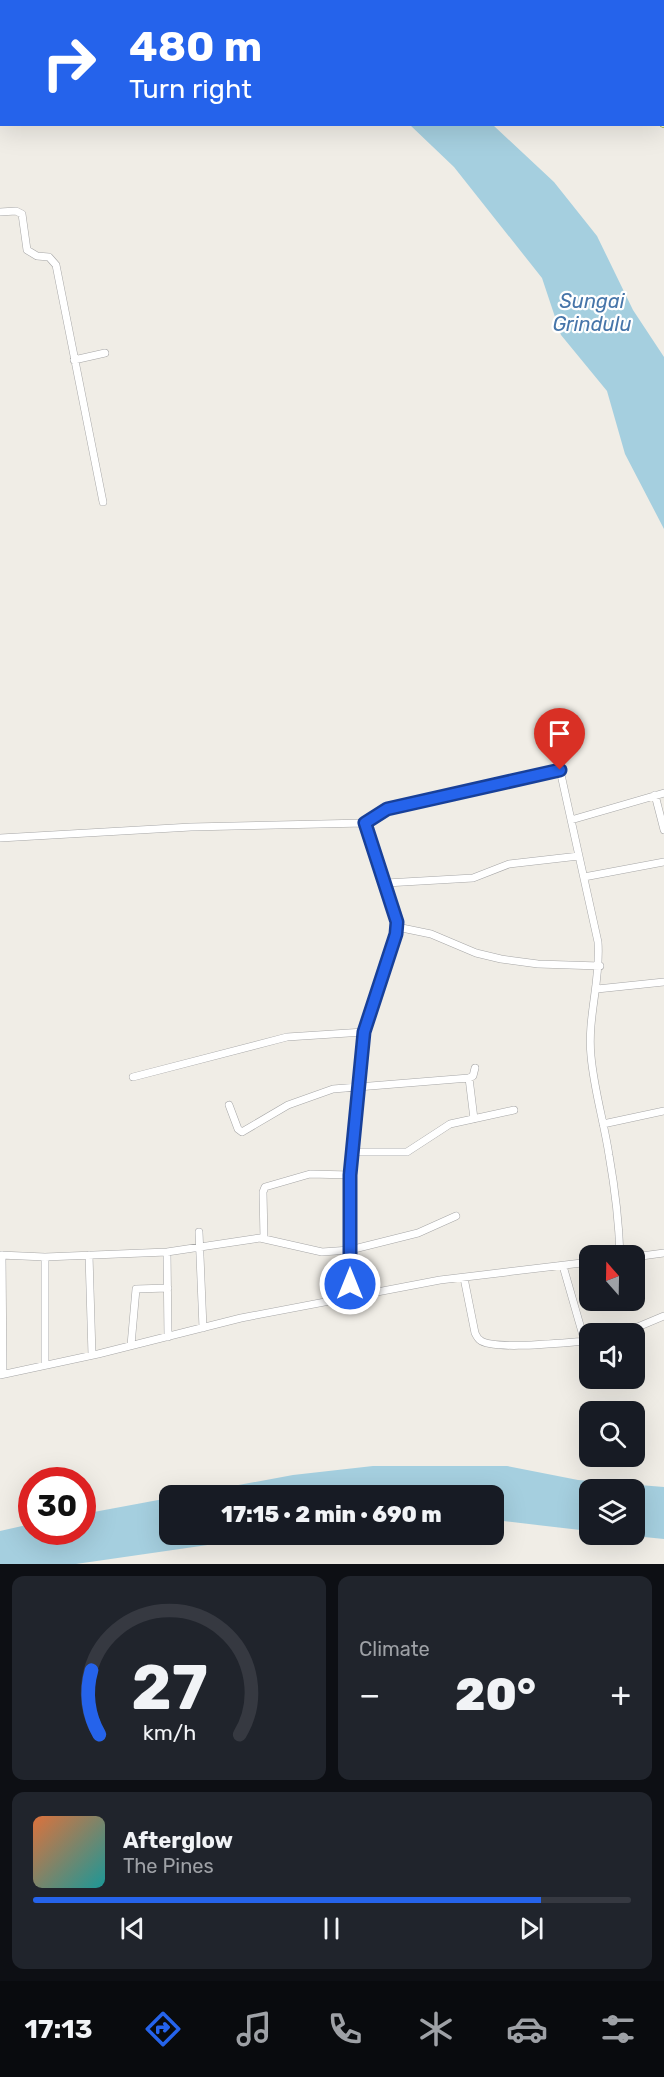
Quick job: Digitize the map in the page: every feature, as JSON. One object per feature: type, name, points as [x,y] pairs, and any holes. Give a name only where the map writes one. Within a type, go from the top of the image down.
[{"type":"street","points":[[0,212],[16,211],[22,214],[27,250],[37,256],[49,257],[56,265],[103,502]]},
{"type":"street","points":[[74,360],[105,353]]},
{"type":"street","points":[[0,838],[191,827],[365,823],[387,809],[558,770],[561,772],[598,942],[600,966],[591,1052],[595,1092],[603,1124],[618,1212],[620,1245]]},
{"type":"street","points":[[572,820],[664,793]]},
{"type":"street","points":[[655,795],[664,830]]},
{"type":"street","points":[[350,1299],[350,1175],[364,1032],[397,927],[386,883],[365,823]]},
{"type":"street","points":[[386,883],[473,878],[509,864],[579,856]]},
{"type":"street","points":[[584,878],[664,862]]},
{"type":"street","points":[[397,927],[431,934],[476,953],[501,959],[538,964],[600,966]]},
{"type":"street","points":[[597,989],[664,982]]},
{"type":"street","points":[[134,1077],[287,1037],[364,1032]]},
{"type":"street","points":[[230,1105],[238,1129],[244,1132],[271,1114],[302,1099],[333,1089],[358,1085],[469,1078],[473,1076],[475,1068]]},
{"type":"street","points":[[469,1078],[474,1119]]},
{"type":"street","points":[[352,1152],[407,1152],[450,1124],[514,1110]]},
{"type":"street","points":[[603,1124],[664,1111]]},
{"type":"street","points":[[264,1239],[263,1192],[266,1187],[310,1174],[350,1175]]},
{"type":"street","points":[[456,1216],[418,1233],[350,1250],[322,1252],[264,1239],[252,1239],[199,1249],[167,1252],[45,1257],[1,1255],[1,1374],[92,1355],[241,1318],[464,1278],[579,1264]]},
{"type":"street","points":[[199,1232],[203,1328]]},
{"type":"street","points":[[167,1252],[168,1337]]},
{"type":"street","points":[[645,1256],[664,1253]]},
{"type":"street","points":[[89,1255],[92,1355]]},
{"type":"street","points":[[45,1257],[45,1365]]},
{"type":"street","points":[[564,1266],[579,1323]]},
{"type":"street","points":[[464,1278],[478,1340],[512,1346],[579,1342]]},
{"type":"street","points":[[130,1345],[136,1289],[168,1288]]},
{"type":"street","points":[[645,1324],[664,1316]]},
{"type":"water","name":"Sungai Grindulu","points":[[411,126],[494,126],[554,182],[597,236],[633,310],[664,357],[664,529],[625,454],[607,391],[561,335],[542,278],[454,167]]},
{"type":"water","points":[[373,1466],[507,1466],[579,1480],[579,1530],[504,1521],[504,1485],[238,1485],[293,1475]]},
{"type":"water","points":[[645,1485],[664,1487],[664,1539],[645,1537]]},
{"type":"water","points":[[159,1500],[159,1545],[207,1545],[76,1564],[0,1564],[0,1531],[18,1527],[18,1545],[96,1545],[96,1512]]},
{"type":"route","points":[[350,1284],[350,1175],[364,1032],[396,934],[397,922],[388,888],[365,823],[387,809],[560,770]]}]
